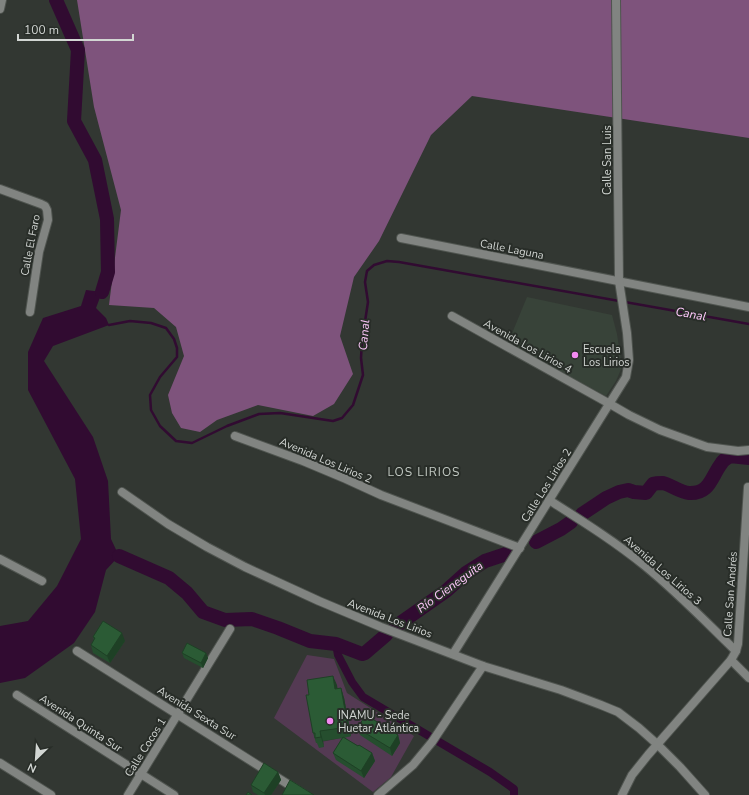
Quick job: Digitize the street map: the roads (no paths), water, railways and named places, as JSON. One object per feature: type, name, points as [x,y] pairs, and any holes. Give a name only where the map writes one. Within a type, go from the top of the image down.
[{"type":"street","points":[[0,8],[2,0]]},
{"type":"street","name":"Calle San Luis","points":[[616,0],[619,281],[625,320]]},
{"type":"street","name":"Calle El Faro","points":[[0,189],[41,204],[48,210],[48,220],[39,252],[30,312]]},
{"type":"street","name":"Calle Laguna","points":[[401,238],[749,307]]},
{"type":"street","name":"Avenida Los Lirios 4","points":[[452,316],[629,415],[660,430],[707,447],[738,451],[749,450]]},
{"type":"street","name":"Calle Los Lirios 2","points":[[453,654],[626,377],[630,360],[625,320]]},
{"type":"street","name":"Avenida Los Lirios 2","points":[[235,436],[303,461],[381,496],[520,548]]},
{"type":"street","name":"Calle San Andrés","points":[[622,795],[632,775],[657,744],[731,660],[736,650],[738,644],[748,487]]},
{"type":"street","name":"Avenida Los Lirios","points":[[122,492],[168,524],[207,547],[245,567],[353,616],[483,666],[561,690],[618,712],[657,744],[705,795]]},
{"type":"street","name":"Avenida Los Lirios 3","points":[[549,500],[605,536],[646,566],[736,650]]},
{"type":"street","points":[[0,559],[42,581]]},
{"type":"street","name":"Calle Cocos 1","points":[[128,795],[230,629]]},
{"type":"street","name":"Avenida Sexta Sur","points":[[77,651],[306,795]]},
{"type":"street","points":[[731,660],[749,678]]},
{"type":"street","points":[[378,795],[412,765],[432,742],[483,666]]},
{"type":"street","name":"Avenida Quinta Sur","points":[[17,695],[174,795]]},
{"type":"street","points":[[0,763],[51,795]]},
{"type":"waterway","points":[[56,0],[78,50],[74,121],[95,160],[107,219],[108,272],[102,292]]},
{"type":"waterway","name":"Canal","points":[[109,325],[130,321],[151,323],[166,328],[174,339],[177,348],[177,357],[160,377],[150,395],[151,410],[160,426],[176,441],[192,443],[227,426],[259,414],[280,413],[333,421],[342,418],[353,405],[363,375],[361,358],[368,302],[365,282],[367,271],[374,265],[387,261],[749,324]]},
{"type":"waterway","name":"Río Cieneguita","points":[[582,514],[606,498],[619,492],[628,490],[646,493],[655,483],[663,483],[679,490],[689,493],[696,493],[706,488],[724,460],[730,456],[749,458]]},
{"type":"waterway","name":"Río Cieneguita","points":[[536,542],[571,522]]},
{"type":"waterway","name":"Río Cieneguita","points":[[396,626],[446,591],[466,573],[485,561],[506,554]]},
{"type":"waterway","name":"Río Cieneguita","points":[[119,556],[169,578],[187,593],[203,612],[225,620],[252,619],[310,641],[336,644],[362,654],[386,635]]},
{"type":"waterway","points":[[336,644],[338,655],[352,682],[363,697],[490,772],[514,789],[514,795]]},
{"type":"place","name":"Escuela Los Lirios","points":[[575,355]]},
{"type":"place","name":"INAMU - Sede Huetar Atlántica","points":[[330,721]]},
{"type":"district","name":"LOS LIRIOS","points":[[424,472]]}]
